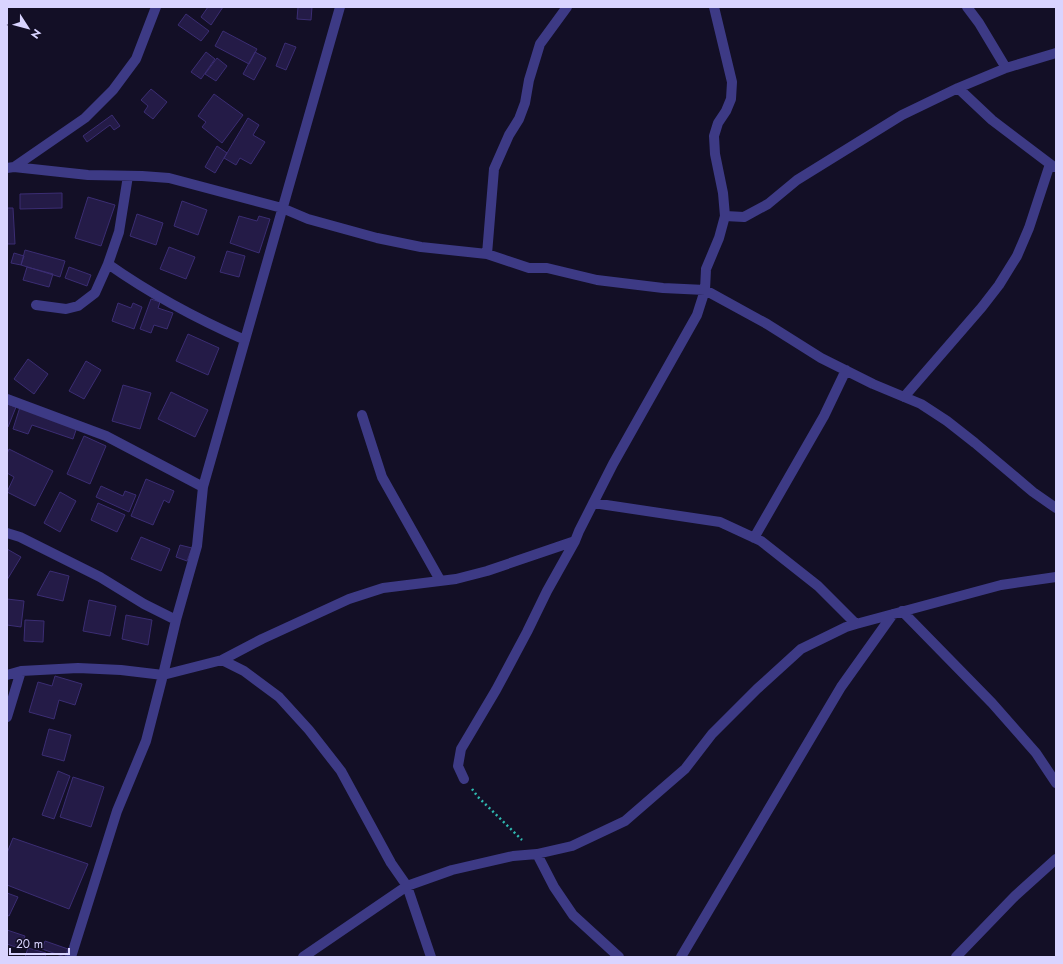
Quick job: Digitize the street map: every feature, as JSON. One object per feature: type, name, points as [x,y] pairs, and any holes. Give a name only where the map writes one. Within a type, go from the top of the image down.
[{"type":"street","points":[[10,168],[85,118],[113,90],[136,59],[156,7]]},
{"type":"street","points":[[71,957],[117,811],[146,741],[176,620],[197,546],[203,487],[340,7]]},
{"type":"street","points":[[487,254],[494,169],[509,135],[520,119],[525,103],[529,80],[540,44],[567,7]]},
{"type":"street","points":[[464,779],[458,766],[461,749],[496,690],[527,632],[546,590],[575,542],[613,464],[697,315],[705,290],[706,269],[719,238],[726,216],[715,154],[714,136],[718,123],[726,112],[731,99],[732,82],[714,7]]},
{"type":"street","points":[[967,7],[979,23],[1006,68]]},
{"type":"street","points":[[726,216],[744,217],[768,204],[797,180],[902,115],[958,88],[1006,68],[1056,53]]},
{"type":"street","points":[[904,397],[982,307],[999,285],[1017,256],[1053,166],[992,120],[958,88]]},
{"type":"street","points":[[10,168],[88,175],[169,178],[282,208],[308,219],[377,238],[421,247],[487,254],[529,268],[547,268],[597,280],[663,288],[705,290],[767,324],[821,358],[874,384],[922,404],[947,421],[1033,492],[1056,508]]},
{"type":"street","points":[[36,304],[66,309],[78,306],[95,293],[108,264],[118,232],[128,176]]},
{"type":"street","points":[[108,264],[139,286],[169,303],[245,340]]},
{"type":"street","points":[[754,538],[824,416],[846,370]]},
{"type":"street","points":[[7,399],[106,436],[203,487]]},
{"type":"street","points":[[362,415],[382,477],[440,580]]},
{"type":"street","points":[[593,503],[720,522],[761,541],[818,586],[856,624]]},
{"type":"street","points":[[7,533],[20,537],[100,577],[144,604],[176,620]]},
{"type":"street","points":[[7,675],[21,671],[78,668],[121,670],[163,675],[222,660],[262,639],[348,599],[383,588],[456,579],[487,571],[575,542]]},
{"type":"street","points":[[303,957],[407,886],[460,868],[514,856],[537,854],[572,846],[625,821],[685,769],[712,734],[757,689],[801,649],[846,627],[856,624],[1001,584],[1056,577]]},
{"type":"street","points":[[898,613],[992,703],[1036,753],[1056,783]]},
{"type":"street","points":[[680,957],[841,687],[898,613]]},
{"type":"street","points":[[222,660],[244,671],[279,697],[309,730],[341,771],[391,862],[407,886],[431,957]]},
{"type":"street","points":[[7,717],[21,671]]},
{"type":"street","points":[[537,854],[554,887],[573,915],[619,957]]},
{"type":"street","points":[[956,957],[1015,896],[1056,859]]},
{"type":"path","points":[[464,779],[478,797],[537,854]]},
{"type":"building","points":[[208,7],[223,7],[211,25],[201,17]]},
{"type":"building","points":[[298,7],[312,7],[311,20],[297,19]]},
{"type":"building","points":[[186,14],[209,31],[201,41],[178,25]]},
{"type":"building","points":[[223,31],[257,49],[249,64],[215,46]]},
{"type":"building","points":[[285,43],[296,47],[286,70],[276,66]]},
{"type":"building","points":[[206,52],[215,59],[201,79],[191,72]]},
{"type":"building","points":[[255,52],[266,58],[254,80],[243,74]]},
{"type":"building","points":[[217,58],[227,66],[216,81],[205,74]]},
{"type":"building","points":[[151,89],[167,102],[153,119],[144,112],[148,106],[141,100]]},
{"type":"building","points":[[214,94],[243,115],[222,143],[202,127],[206,122],[198,116]]},
{"type":"building","points":[[112,115],[120,126],[114,130],[110,125],[87,142],[83,136]]},
{"type":"building","points":[[248,118],[259,125],[253,135],[265,142],[251,164],[240,158],[236,165],[224,158]]},
{"type":"building","points":[[217,146],[227,153],[215,173],[205,167]]},
{"type":"building","points":[[62,193],[62,208],[20,209],[20,194]]},
{"type":"building","points":[[88,197],[115,205],[101,246],[75,238]]},
{"type":"building","points":[[182,201],[207,210],[198,235],[174,226]]},
{"type":"building","points":[[7,208],[13,208],[15,244],[7,244]]},
{"type":"building","points":[[137,214],[163,223],[156,245],[130,236]]},
{"type":"building","points":[[239,216],[257,221],[259,216],[270,219],[259,253],[230,243]]},
{"type":"building","points":[[169,247],[195,257],[186,279],[160,269]]},
{"type":"building","points":[[25,250],[65,261],[60,277],[21,265]]},
{"type":"building","points":[[227,251],[245,256],[239,277],[220,272]]},
{"type":"building","points":[[14,253],[24,256],[21,265],[11,263]]},
{"type":"building","points":[[27,267],[53,274],[49,287],[23,280]]},
{"type":"building","points":[[69,267],[91,275],[87,286],[65,278]]},
{"type":"building","points":[[151,299],[160,302],[158,308],[173,313],[167,329],[154,325],[151,333],[140,329]]},
{"type":"building","points":[[118,303],[131,308],[133,303],[142,307],[134,329],[112,321]]},
{"type":"building","points":[[188,334],[219,348],[208,375],[176,361]]},
{"type":"building","points":[[28,359],[48,374],[34,394],[14,379]]},
{"type":"building","points":[[86,361],[101,370],[84,399],[69,391]]},
{"type":"building","points":[[123,385],[151,393],[140,429],[112,421]]},
{"type":"building","points":[[171,392],[208,410],[195,437],[158,419]]},
{"type":"building","points":[[7,404],[16,407],[8,427],[7,427]]},
{"type":"building","points":[[20,407],[77,427],[73,439],[32,425],[28,434],[13,429]]},
{"type":"building","points":[[84,436],[106,446],[90,484],[67,474]]},
{"type":"building","points":[[9,449],[53,471],[35,506],[7,492],[14,477],[7,473],[7,454]]},
{"type":"building","points":[[146,479],[174,491],[169,503],[164,500],[153,525],[131,516]]},
{"type":"building","points":[[101,486],[123,496],[125,491],[136,495],[129,512],[96,497]]},
{"type":"building","points":[[60,492],[76,501],[60,532],[44,523]]},
{"type":"building","points":[[98,503],[125,515],[117,532],[91,520]]},
{"type":"building","points":[[141,537],[170,549],[161,571],[131,559]]},
{"type":"building","points":[[180,545],[192,548],[187,561],[176,557]]},
{"type":"building","points":[[7,549],[21,557],[7,580]]},
{"type":"building","points":[[50,571],[69,576],[63,601],[37,595]]},
{"type":"building","points":[[7,599],[24,601],[21,627],[7,625]]},
{"type":"building","points":[[89,600],[116,606],[110,636],[83,631]]},
{"type":"building","points":[[126,615],[152,620],[148,645],[122,639]]},
{"type":"building","points":[[25,620],[44,621],[43,642],[24,641]]},
{"type":"building","points":[[55,676],[82,684],[75,705],[59,700],[54,719],[29,712],[38,682],[52,686]]},
{"type":"building","points":[[49,729],[71,735],[64,761],[42,755]]},
{"type":"building","points":[[58,771],[70,776],[54,819],[42,815]]},
{"type":"building","points":[[73,777],[104,787],[91,827],[60,817]]},
{"type":"building","points":[[13,838],[88,864],[69,909],[7,885],[7,853]]},
{"type":"building","points":[[7,893],[18,897],[9,916],[7,915]]},
{"type":"building","points":[[7,930],[25,936],[21,949],[7,944]]},
{"type":"building","points":[[45,941],[68,949],[65,957],[42,949]]},
{"type":"building","points":[[28,948],[46,953],[45,957],[25,957]]}]
